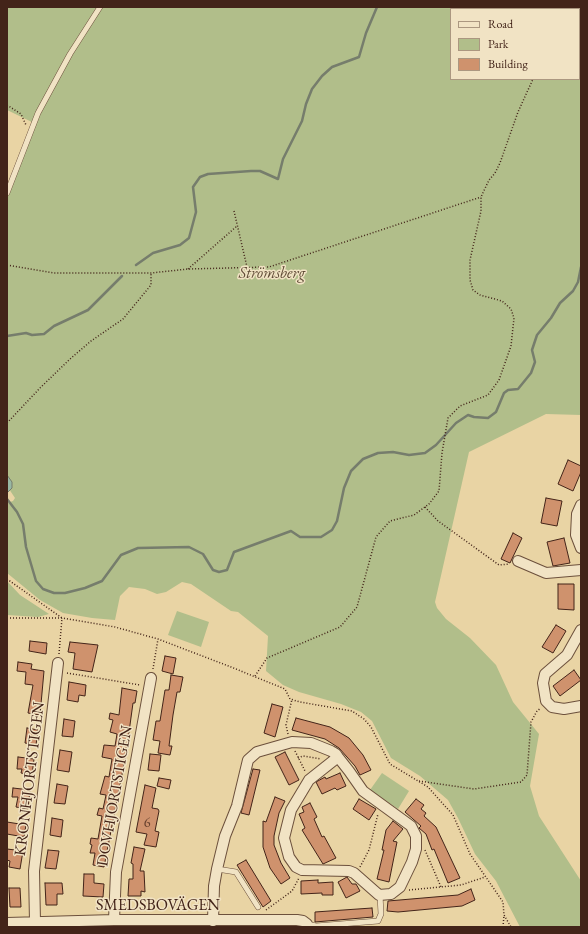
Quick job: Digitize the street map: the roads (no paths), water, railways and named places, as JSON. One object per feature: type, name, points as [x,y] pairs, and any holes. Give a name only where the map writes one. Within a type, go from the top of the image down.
[{"type":"street","points":[[581,505],[577,514],[576,535],[581,548]]},
{"type":"street","points":[[518,561],[546,573],[581,570]]},
{"type":"street","points":[[581,630],[567,655],[545,674],[543,687],[548,703],[558,709],[581,706]]},
{"type":"street","name":"KRONHJORTSTIGEN","points":[[36,922],[34,871],[58,667]]},
{"type":"street","name":"DOVHJORTSTIGEN","points":[[114,920],[116,872],[151,682]]},
{"type":"street","points":[[213,921],[214,886],[217,869],[224,836],[237,806],[245,767],[252,755],[279,744],[301,742],[325,747],[363,791],[411,826],[414,831],[416,841],[412,862],[395,892],[380,895],[356,874],[349,871],[302,870],[292,862],[286,852],[284,838],[291,810],[308,782],[335,759]]},
{"type":"street","name":"SMEDSBOVÄGEN","points":[[7,923],[114,920],[303,921],[307,924]]},
{"type":"lane","points":[[7,193],[30,133],[53,84],[100,7]]},
{"type":"lane","points":[[217,869],[236,872],[258,907]]},
{"type":"lane","points":[[307,924],[316,926],[378,921],[381,914],[380,895]]},
{"type":"waterway","points":[[136,265],[153,253],[180,245],[189,238],[196,212],[193,187],[200,177],[208,174],[260,171],[278,179],[283,159],[302,121],[306,104],[312,89],[322,76],[332,67],[359,57],[366,33],[377,7]]},
{"type":"waterway","points":[[7,499],[17,512],[23,524],[26,547],[36,581],[43,589],[54,593],[65,593],[85,588],[102,581],[121,555],[138,548],[189,547],[203,554],[213,570],[219,572],[227,570],[234,552],[291,531],[300,537],[321,537],[332,530],[337,521],[344,488],[351,471],[363,459],[378,453],[393,452],[409,455],[425,453],[436,445],[456,423],[468,415],[488,418],[496,412],[504,393],[508,390],[518,389],[531,373],[535,362],[532,350],[537,335],[551,318],[560,303],[573,291],[578,282],[581,267]]},
{"type":"waterway","points":[[7,336],[26,333],[32,335],[44,334],[54,326],[88,310],[122,276]]},
{"type":"park label","name":"Strömsberg","points":[[272,274]]}]
